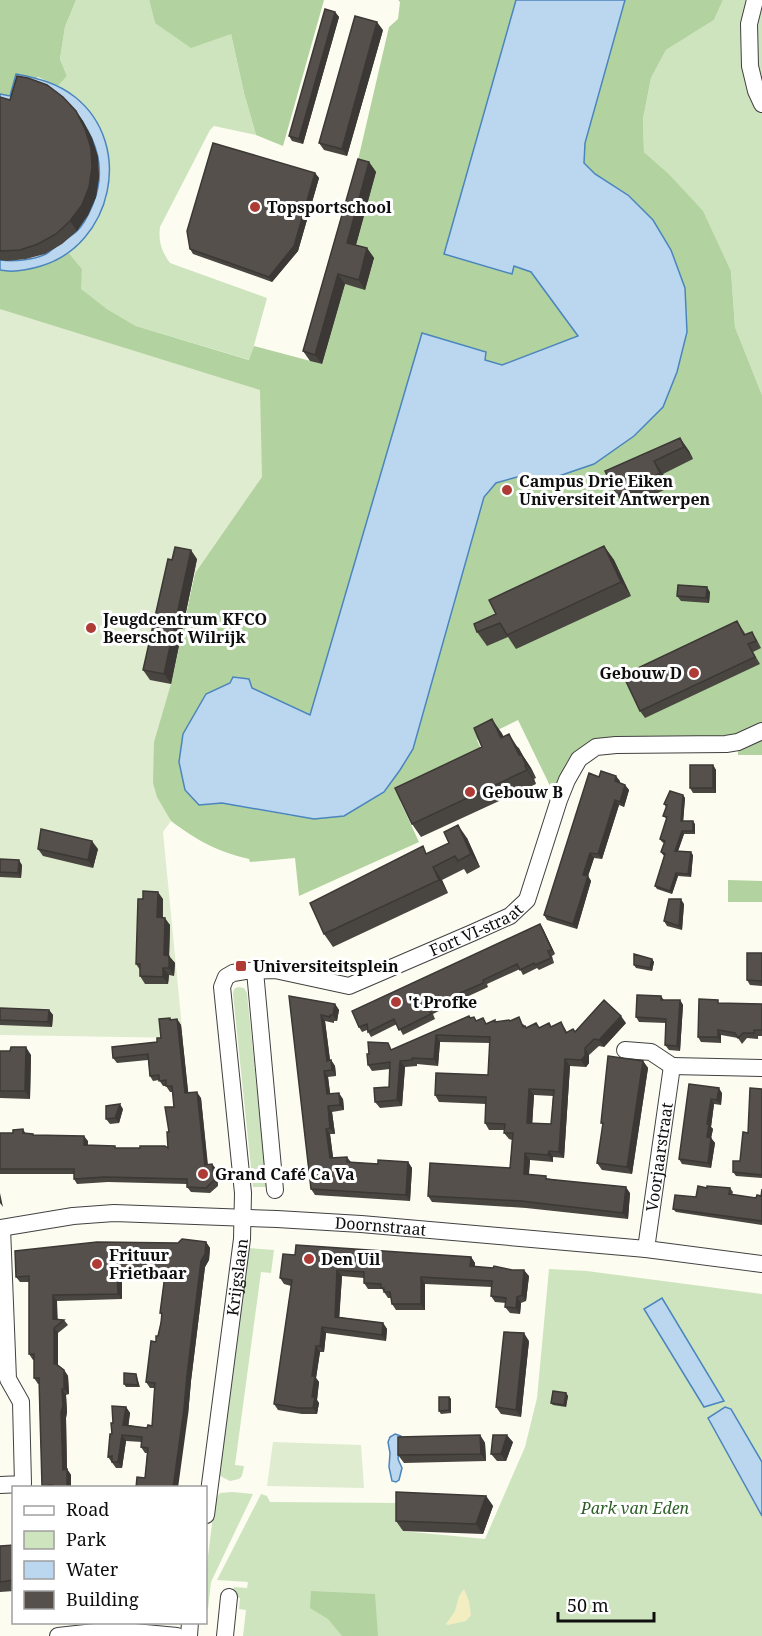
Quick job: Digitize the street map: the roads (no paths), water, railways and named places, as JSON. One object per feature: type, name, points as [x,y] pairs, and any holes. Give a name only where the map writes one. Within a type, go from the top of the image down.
[{"type":"street","points":[[755,0],[749,24],[750,66],[756,91],[762,104]]},
{"type":"street","name":"Fort VI-straat","points":[[228,1038],[222,987],[226,977],[233,973],[275,970],[349,986],[510,916],[527,900],[567,780],[579,759],[596,747],[726,744],[738,742],[762,731]]},
{"type":"street","points":[[255,970],[274,1191]]},
{"type":"street","name":"Krijgslaan","points":[[207,1507],[243,1218],[243,1193],[228,1038]]},
{"type":"street","points":[[625,1050],[651,1052],[672,1066],[762,1068]]},
{"type":"street","name":"Voorjaarstraat","points":[[646,1249],[672,1066]]},
{"type":"street","name":"Doornstraat","points":[[1,1228],[73,1216],[114,1213],[243,1218],[361,1224],[646,1249],[762,1264]]},
{"type":"street","points":[[0,1485],[23,1484],[21,1402],[8,1378],[1,1228]]},
{"type":"street","points":[[0,1394],[8,1378]]},
{"type":"street","points":[[225,1636],[229,1597]]},
{"type":"street","points":[[58,1636],[113,1630],[177,1636]]},
{"type":"water","points":[[516,0],[625,0],[585,143],[584,163],[595,174],[628,195],[653,220],[671,250],[685,288],[687,332],[677,372],[663,407],[634,436],[594,464],[556,477],[517,477],[496,483],[484,497],[413,749],[384,792],[344,816],[314,819],[222,803],[199,805],[185,790],[179,762],[183,734],[206,694],[230,683],[233,677],[249,679],[252,688],[310,715],[422,333],[486,352],[485,360],[502,365],[578,336],[531,272],[514,266],[512,274],[444,254]]},
{"type":"water","points":[[16,74],[47,82],[75,97],[94,117],[105,141],[109,166],[107,192],[99,216],[85,237],[65,255],[41,266],[10,271],[0,270],[0,260],[23,260],[41,256],[79,229],[93,204],[99,177],[99,164],[92,140],[70,106],[17,110],[0,105],[0,94],[10,96]]},
{"type":"water","points":[[662,1298],[724,1401],[704,1407],[644,1309]]},
{"type":"water","points":[[725,1407],[731,1409],[762,1462],[762,1516],[708,1418]]},
{"type":"water","points":[[395,1434],[401,1436],[398,1459],[402,1468],[399,1480],[396,1482],[392,1481],[389,1467],[388,1442]]},
{"type":"place","name":"Topsportschool","points":[[255,207]]},
{"type":"place","name":"Campus Drie Eiken Universiteit Antwerpen","points":[[507,490]]},
{"type":"place","name":"Jeugdcentrum KFCO Beerschot Wilrijk","points":[[91,628]]},
{"type":"place","name":"Gebouw D","points":[[694,673]]},
{"type":"place","name":"Gebouw B","points":[[470,792]]},
{"type":"place","name":"Universiteitsplein","points":[[241,966]]},
{"type":"place","name":"'t Profke","points":[[396,1002]]},
{"type":"place","name":"Grand Café Ca Va","points":[[203,1174]]},
{"type":"place","name":"Den Uil","points":[[309,1259]]},
{"type":"place","name":"Frituur Frietbaar","points":[[97,1264]]},
{"type":"park label","name":"Park van Eden","points":[[635,1508]]}]
